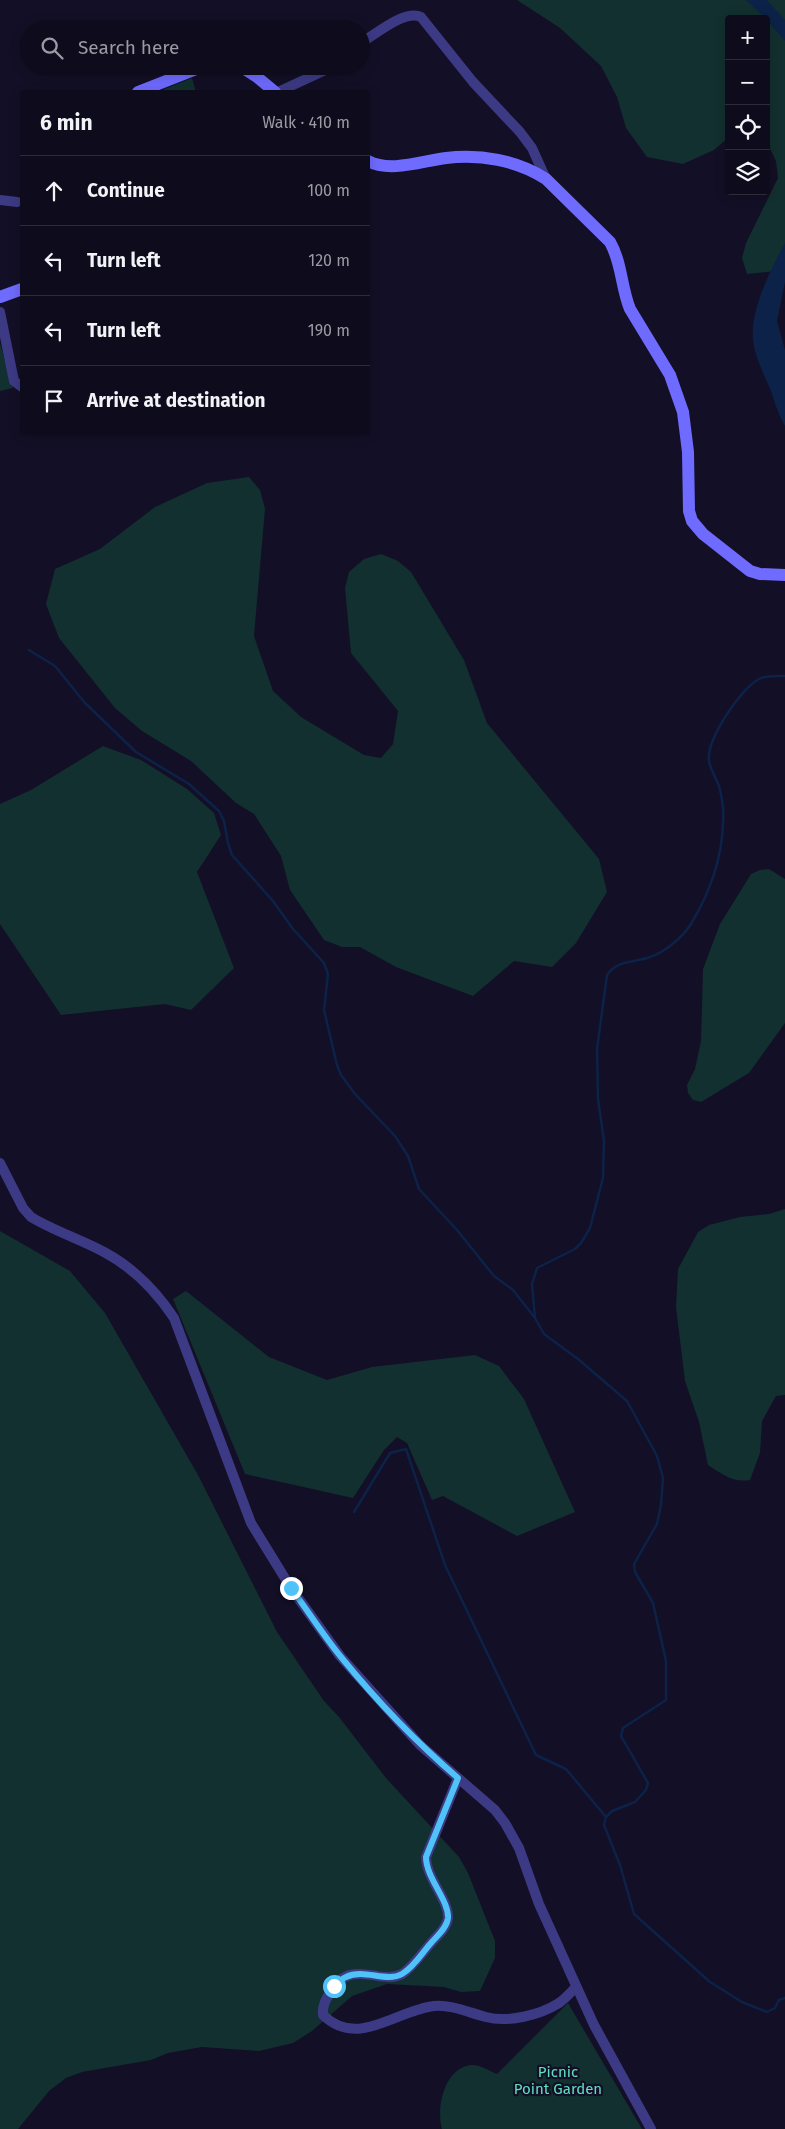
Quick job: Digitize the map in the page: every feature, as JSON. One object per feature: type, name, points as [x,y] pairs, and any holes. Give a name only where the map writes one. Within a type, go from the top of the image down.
[{"type":"street","points":[[370,37],[401,18],[416,14],[422,17],[473,82],[520,132],[532,148],[546,179]]},
{"type":"street","points":[[143,90],[181,75]]},
{"type":"street","points":[[255,75],[274,90]]},
{"type":"street","points":[[281,90],[314,75]]},
{"type":"street","points":[[370,162],[377,166],[404,165],[448,158],[478,156],[506,162],[537,173],[546,179],[610,242],[617,254],[630,309],[670,375],[683,412],[688,452],[689,511],[692,521],[704,534],[750,571],[760,574],[785,575]]},
{"type":"street","points":[[0,200],[17,202]]},
{"type":"street","points":[[0,297],[20,290]]},
{"type":"street","points":[[0,312],[14,381],[20,386]]},
{"type":"street","points":[[0,1163],[23,1208],[31,1217],[104,1252],[124,1264],[160,1297],[174,1318],[251,1523],[277,1566],[340,1656],[420,1745],[495,1810],[505,1823],[519,1848],[539,1904],[576,1987],[652,2129]]},
{"type":"street","points":[[458,1778],[426,1857],[426,1866],[447,1912],[446,1925],[409,1968],[401,1974],[392,1977],[372,1974],[354,1974],[345,1977],[334,1986],[325,2001],[323,2015],[330,2022],[341,2027],[356,2029],[372,2026],[426,2007],[436,2006],[489,2018],[506,2018],[544,2011],[561,2002],[576,1987]]},
{"type":"green space","points":[[517,0],[785,0],[785,270],[747,274],[742,258],[746,243],[778,178],[776,161],[770,148],[770,15],[725,15],[725,140],[714,150],[683,164],[647,157],[626,128],[617,97],[601,66],[560,28]]},
{"type":"green space","points":[[192,78],[195,90],[162,90]]},
{"type":"green space","points":[[0,343],[13,388],[0,391]]},
{"type":"green space","points":[[249,477],[260,490],[265,509],[254,636],[273,691],[301,717],[364,755],[381,758],[393,744],[398,711],[351,653],[345,588],[349,572],[364,559],[381,554],[398,561],[411,572],[464,660],[487,723],[599,859],[607,892],[576,943],[552,967],[514,961],[473,996],[396,967],[360,947],[342,947],[324,940],[290,890],[281,856],[254,814],[236,803],[191,761],[142,731],[115,708],[59,638],[46,604],[55,569],[100,549],[155,507],[207,483]]},
{"type":"green space","points":[[103,746],[141,760],[187,789],[214,813],[221,835],[197,872],[234,968],[191,1010],[165,1004],[61,1015],[0,924],[0,804],[31,790]]},
{"type":"green space","points":[[769,869],[785,879],[785,1023],[749,1073],[701,1102],[693,1100],[688,1093],[687,1085],[695,1069],[701,1041],[703,969],[720,924],[751,874]]},
{"type":"green space","points":[[785,1209],[785,1395],[776,1396],[762,1421],[760,1453],[750,1480],[744,1481],[728,1477],[708,1465],[699,1422],[685,1381],[676,1307],[678,1269],[698,1232],[709,1225],[740,1217],[769,1214]]},
{"type":"green space","points":[[0,1231],[70,1271],[105,1313],[198,1475],[277,1632],[324,1701],[339,1717],[386,1778],[459,1857],[468,1873],[495,1941],[495,1958],[480,1991],[461,1992],[444,1987],[387,1984],[352,1996],[312,2031],[293,2043],[259,2051],[202,2047],[168,2053],[151,2060],[82,2072],[66,2078],[49,2091],[18,2129],[0,2129]]},
{"type":"green space","points":[[186,1291],[269,1357],[327,1380],[372,1367],[475,1355],[499,1366],[524,1399],[575,1512],[517,1536],[443,1496],[432,1500],[407,1443],[397,1437],[384,1450],[353,1498],[245,1474],[173,1299]]},
{"type":"green space","name":"Picnic Point Garden","points":[[568,2003],[642,2129],[442,2129],[440,2120],[441,2100],[448,2081],[454,2073],[462,2068],[474,2065],[497,2074]]},
{"type":"water","points":[[746,0],[767,0],[785,20],[785,41],[770,24],[770,15],[762,15]]},
{"type":"water","points":[[785,243],[785,282],[777,321],[785,350],[785,426],[758,360],[754,347],[753,328],[758,303]]},
{"type":"waterway","points":[[29,650],[55,666],[85,703],[136,752],[189,784],[219,811],[224,821],[232,855],[273,901],[293,929],[324,963],[328,974],[324,1010],[341,1075],[355,1094],[395,1136],[408,1156],[419,1189],[457,1230],[494,1276],[513,1290],[535,1318]]},
{"type":"waterway","points":[[785,676],[765,677],[752,684],[734,703],[713,741],[709,761],[721,795],[723,814],[722,836],[709,888],[691,924],[678,939],[662,952],[617,966],[607,975],[597,1049],[598,1099],[604,1141],[603,1178],[590,1228],[581,1243],[575,1249],[537,1268],[532,1284],[535,1318],[544,1334],[578,1359],[627,1401],[657,1456],[663,1478],[661,1505],[657,1524],[634,1564],[635,1572],[653,1603],[666,1661],[666,1700],[623,1728],[621,1736],[648,1783],[646,1790],[635,1802],[612,1811],[606,1817],[604,1825],[620,1865],[634,1914],[710,1982],[742,2002],[767,2012],[775,2008],[779,2000],[785,1998]]},
{"type":"waterway","points":[[354,1512],[390,1453],[406,1449],[445,1565],[536,1755],[566,1769],[606,1817]]},
{"type":"route","points":[[291,1588],[340,1656],[420,1745],[458,1778],[426,1857],[426,1866],[447,1912],[448,1919],[446,1925],[409,1968],[401,1974],[392,1977],[354,1974],[345,1977],[334,1986]]}]
